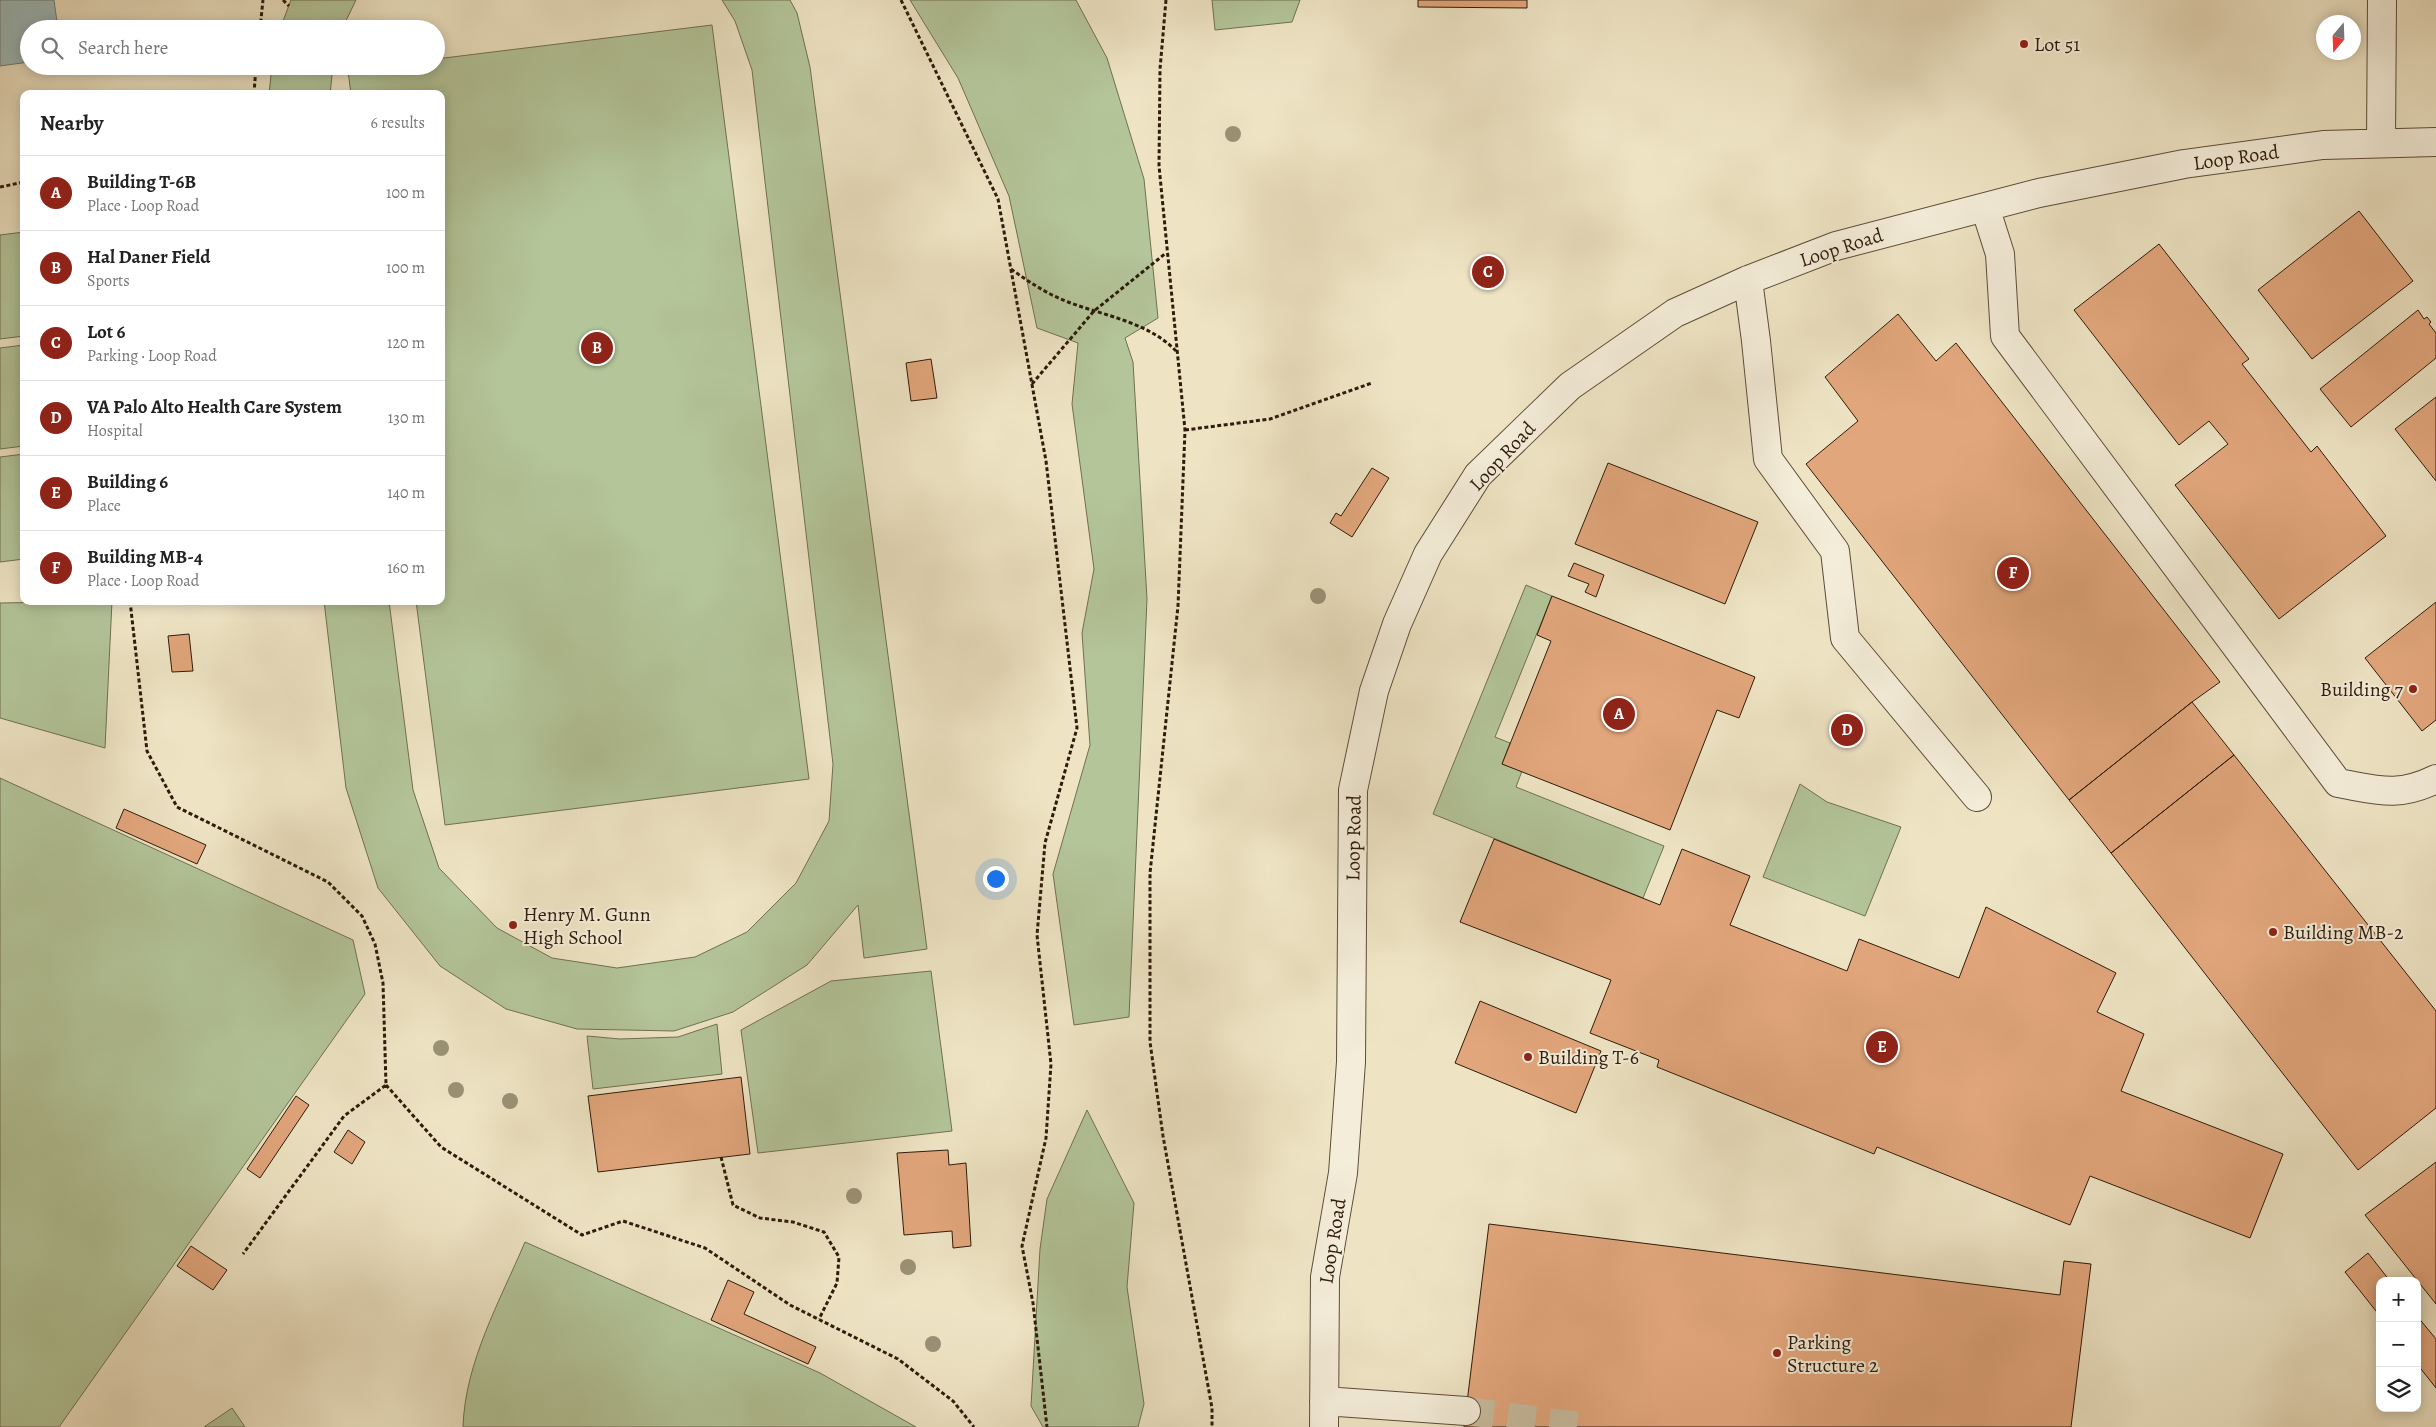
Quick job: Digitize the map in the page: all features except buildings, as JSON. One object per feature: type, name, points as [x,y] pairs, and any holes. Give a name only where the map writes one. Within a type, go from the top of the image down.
[{"type":"street","points":[[2381,143],[2382,0]]},
{"type":"street","name":"Loop Road","points":[[1324,1414],[1324,1277],[1343,1174],[1351,1062],[1353,790],[1374,691],[1397,624],[1428,554],[1478,475],[1570,386],[1675,314],[1748,280],[1836,246],[2039,193],[2184,164],[2323,144],[2436,142]]},
{"type":"street","points":[[1985,207],[2000,254],[2005,336],[2338,783],[2390,793],[2421,787],[2436,779]]},
{"type":"street","points":[[1748,280],[1768,459],[1835,551],[1845,638],[1977,797]]},
{"type":"street","points":[[1324,1414],[1466,1411]]},
{"type":"path","points":[[261,20],[263,0]]},
{"type":"path","points":[[284,0],[289,6]]},
{"type":"path","points":[[901,0],[998,199],[1046,461],[1077,728],[1045,843],[1037,935],[1051,1064],[1046,1138],[1022,1246],[1033,1303],[1047,1427]]},
{"type":"path","points":[[1166,0],[1160,69],[1159,166],[1166,253],[1185,430],[1178,606],[1150,873],[1150,1042],[1163,1136],[1212,1408],[1212,1427]]},
{"type":"path","points":[[254,90],[255,75]]},
{"type":"path","points":[[0,187],[20,183]]},
{"type":"path","points":[[1032,384],[1094,311],[1166,253]]},
{"type":"path","points":[[1011,268],[1037,288],[1066,301],[1139,326],[1166,340],[1176,351]]},
{"type":"path","points":[[1185,430],[1270,419],[1372,384]]},
{"type":"path","points":[[130,605],[147,751],[177,807],[328,882],[362,916],[375,944],[383,983],[386,1085],[441,1147],[582,1235],[623,1221],[705,1248],[790,1306],[898,1359],[952,1401],[974,1427]]},
{"type":"path","points":[[243,1254],[344,1116],[386,1085]]},
{"type":"path","points":[[721,1157],[733,1205],[760,1218],[793,1222],[824,1232],[839,1257],[837,1283],[819,1319]]},
{"type":"green space","points":[[291,0],[356,0],[346,20],[283,20]]},
{"type":"green space","points":[[722,0],[790,0],[797,13],[810,67],[927,949],[864,958],[858,905],[807,965],[733,1012],[674,1031],[577,1029],[506,1009],[440,966],[378,888],[346,788],[324,605],[390,605],[413,790],[439,868],[497,928],[552,958],[617,968],[695,957],[747,932],[796,883],[829,821],[833,764],[752,70],[735,21]]},
{"type":"green space","points":[[910,0],[1076,0],[1107,58],[1144,179],[1158,318],[1125,338],[1133,362],[1147,599],[1129,1017],[1074,1025],[1053,874],[1090,745],[1082,633],[1094,569],[1072,404],[1078,343],[1037,328],[1009,196],[958,78]]},
{"type":"green space","points":[[1212,0],[1300,0],[1292,22],[1215,30]]},
{"type":"green space","points":[[712,25],[809,779],[445,825],[417,605],[445,605],[445,90],[350,90],[349,75],[445,75],[445,58]]},
{"type":"green space","points":[[271,75],[332,75],[330,90],[269,90]]},
{"type":"green space","points":[[20,232],[20,336],[0,339],[0,235]]},
{"type":"green space","points":[[20,346],[20,446],[0,449],[0,348]]},
{"type":"green space","points":[[20,454],[20,560],[0,562],[0,457]]},
{"type":"green space","points":[[1526,585],[1552,596],[1495,737],[1510,743],[1502,764],[1522,771],[1516,787],[1664,846],[1643,898],[1433,814]]},
{"type":"green space","points":[[0,603],[20,603],[20,605],[112,605],[105,748],[0,718]]},
{"type":"green space","points":[[0,778],[353,940],[365,994],[59,1427],[0,1427]]},
{"type":"green space","points":[[1800,784],[1827,802],[1901,827],[1865,916],[1763,877]]},
{"type":"green space","points":[[931,971],[952,1131],[758,1153],[741,1030],[831,981]]},
{"type":"green space","points":[[717,1024],[722,1074],[593,1089],[587,1036],[620,1039],[678,1037]]},
{"type":"green space","points":[[1087,1110],[1134,1203],[1127,1287],[1144,1404],[1138,1427],[1043,1427],[1031,1406],[1040,1249],[1047,1199]]},
{"type":"green space","points":[[525,1242],[820,1373],[916,1427],[463,1427],[465,1403],[477,1355],[485,1332]]},
{"type":"green space","points":[[232,1408],[245,1427],[204,1427]]},
{"type":"water","points":[[0,0],[54,0],[57,20],[20,20],[20,63],[0,66]]},
{"type":"tunnel","points":[[1466,1411],[1587,1427]]},
{"type":"place","name":"Lot 51","points":[[2024,44]]},
{"type":"place","name":"Lot 6","points":[[1488,272]]},
{"type":"place","name":"Hal Daner Field","points":[[597,348]]},
{"type":"place","name":"Building MB-4","points":[[2013,573]]},
{"type":"place","name":"Building 7","points":[[2413,689]]},
{"type":"place","name":"Building T-6B","points":[[1619,714]]},
{"type":"place","name":"VA Palo Alto Health Care System","points":[[1847,730]]},
{"type":"place","name":"Henry M. Gunn High School","points":[[513,925]]},
{"type":"place","name":"Building MB-2","points":[[2273,932]]},
{"type":"place","name":"Building 6","points":[[1882,1047]]},
{"type":"place","name":"Building T-6","points":[[1528,1057]]},
{"type":"place","name":"Parking Structure 2","points":[[1777,1353]]}]
